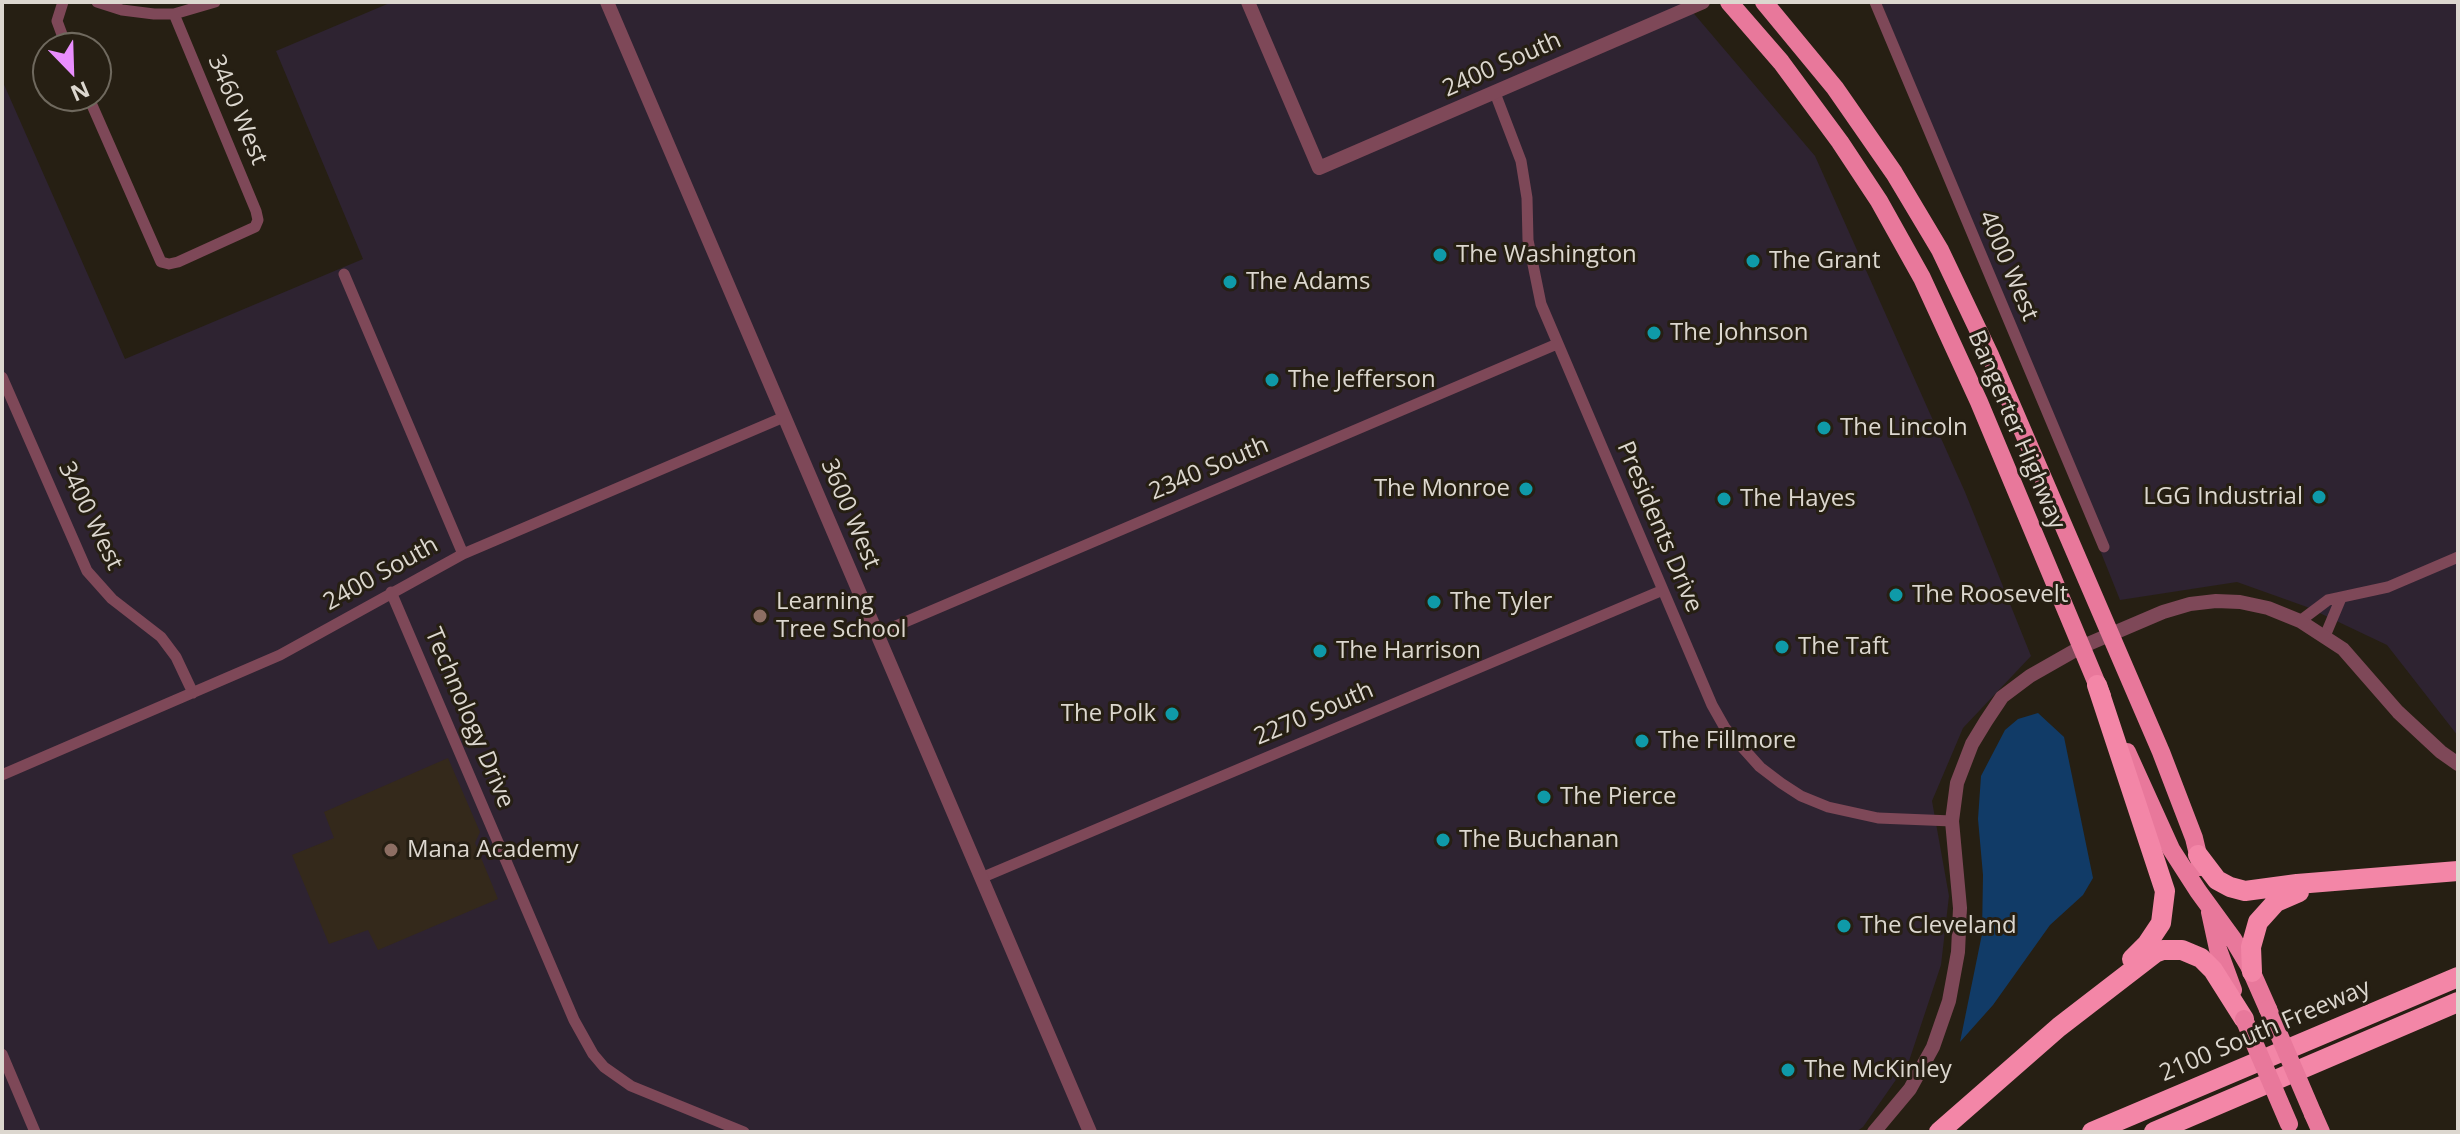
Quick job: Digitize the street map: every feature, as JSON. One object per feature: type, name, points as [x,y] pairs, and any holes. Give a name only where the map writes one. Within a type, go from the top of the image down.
[{"type":"highway","name":"Bangerter Highway","points":[[1729,2],[1811,100],[1859,169],[1902,240],[1941,315],[2097,685],[2167,841],[2252,972],[2321,1132]]},
{"type":"highway","name":"Bangerter Highway","points":[[1764,2],[1802,45],[1901,183],[1940,250],[1990,355],[2172,779],[2198,855],[2218,949],[2291,1128]]},
{"type":"highway","points":[[2059,1027],[2073,1008],[2147,944],[2161,923],[2165,901],[2160,869],[2097,685]]},
{"type":"highway","points":[[2198,855],[2217,880],[2245,891],[2458,871]]},
{"type":"highway","points":[[2252,972],[2250,951],[2257,925],[2267,910],[2283,898],[2307,890],[2458,871]]},
{"type":"highway","points":[[1939,1132],[2059,1027],[2155,953],[2173,949],[2191,952],[2207,963],[2244,1019]]},
{"type":"highway","name":"2100 South Freeway","points":[[2092,1132],[2458,977]]},
{"type":"highway","name":"2100 South Freeway","points":[[2154,1132],[2458,1002]]},
{"type":"street","points":[[61,32],[57,21],[63,2]]},
{"type":"street","points":[[97,2],[122,10],[174,14],[215,2]]},
{"type":"street","name":"3600 West","points":[[607,2],[1090,1132]]},
{"type":"street","name":"2400 South","points":[[1248,2],[1319,168],[1703,2]]},
{"type":"street","name":"4000 West","points":[[1875,2],[2104,547]]},
{"type":"street","name":"3460 West","points":[[95,112],[155,253],[164,264],[178,262],[247,232],[258,224],[256,211],[174,14]]},
{"type":"street","name":"Presidents Drive","points":[[1495,93],[1521,161],[1536,287],[1557,344],[1712,705],[1725,728],[1760,767],[1801,796],[1828,807],[1878,818],[1952,821]]},
{"type":"street","points":[[344,274],[463,554]]},
{"type":"street","name":"2340 South","points":[[877,634],[1557,344]]},
{"type":"street","name":"3400 West","points":[[2,377],[87,571],[102,590],[161,637],[176,657],[193,693]]},
{"type":"street","name":"2400 South","points":[[2,775],[280,655],[463,554],[784,417]]},
{"type":"street","points":[[2300,621],[2328,600],[2388,587],[2458,557]]},
{"type":"street","name":"2270 South","points":[[981,878],[1663,590]]},
{"type":"street","name":"Technology Drive","points":[[391,592],[583,1040],[604,1067],[631,1086],[744,1132]]},
{"type":"street","points":[[2325,636],[2341,598]]},
{"type":"street","points":[[1874,1132],[1910,1089],[1933,1047],[1949,1001],[1958,952],[1960,908],[1952,821],[1957,783],[1972,744],[2002,697],[2030,676],[2081,647],[2163,612],[2190,604],[2240,602],[2268,608],[2300,621],[2343,649],[2421,734],[2458,764]]},
{"type":"street","points":[[2,1054],[35,1132]]},
{"type":"shaded area","points":[[392,2],[1684,2],[1815,156],[1965,492],[2031,656],[1963,728],[1932,801],[1949,896],[1941,965],[1909,1061],[1863,1127],[1856,1132],[2,1132],[2,80],[125,359],[363,259],[276,51]]},
{"type":"shaded area","points":[[1881,2],[2458,2],[2458,736],[2387,645],[2307,607],[2237,582],[2120,600]]},
{"type":"shaded area","name":"Mana Academy","points":[[448,758],[480,832],[475,843],[498,899],[378,950],[368,930],[329,944],[292,855],[334,838],[324,812]]},
{"type":"water","points":[[2038,713],[2064,737],[2093,878],[2083,895],[2050,925],[1993,1005],[1960,1042],[1982,934],[1983,875],[1978,819],[1981,776],[2005,730],[2018,719]]},
{"type":"place","name":"The Washington","points":[[1440,255]]},
{"type":"place","name":"The Grant","points":[[1753,261]]},
{"type":"place","name":"The Adams","points":[[1230,282]]},
{"type":"place","name":"The Johnson","points":[[1654,333]]},
{"type":"place","name":"The Jefferson","points":[[1272,380]]},
{"type":"place","name":"The Lincoln","points":[[1824,428]]},
{"type":"place","name":"The Monroe","points":[[1526,489]]},
{"type":"place","name":"LGG Industrial","points":[[2319,497]]},
{"type":"place","name":"The Hayes","points":[[1724,499]]},
{"type":"place","name":"The Roosevelt","points":[[1896,595]]},
{"type":"place","name":"The Tyler","points":[[1434,602]]},
{"type":"place","name":"Learning Tree School","points":[[760,616]]},
{"type":"place","name":"The Taft","points":[[1782,647]]},
{"type":"place","name":"The Harrison","points":[[1320,651]]},
{"type":"place","name":"The Polk","points":[[1172,714]]},
{"type":"place","name":"The Fillmore","points":[[1642,741]]},
{"type":"place","name":"The Pierce","points":[[1544,797]]},
{"type":"place","name":"The Buchanan","points":[[1443,840]]},
{"type":"place","name":"Mana Academy","points":[[391,850]]},
{"type":"place","name":"The Cleveland","points":[[1844,926]]},
{"type":"place","name":"The McKinley","points":[[1788,1070]]}]
